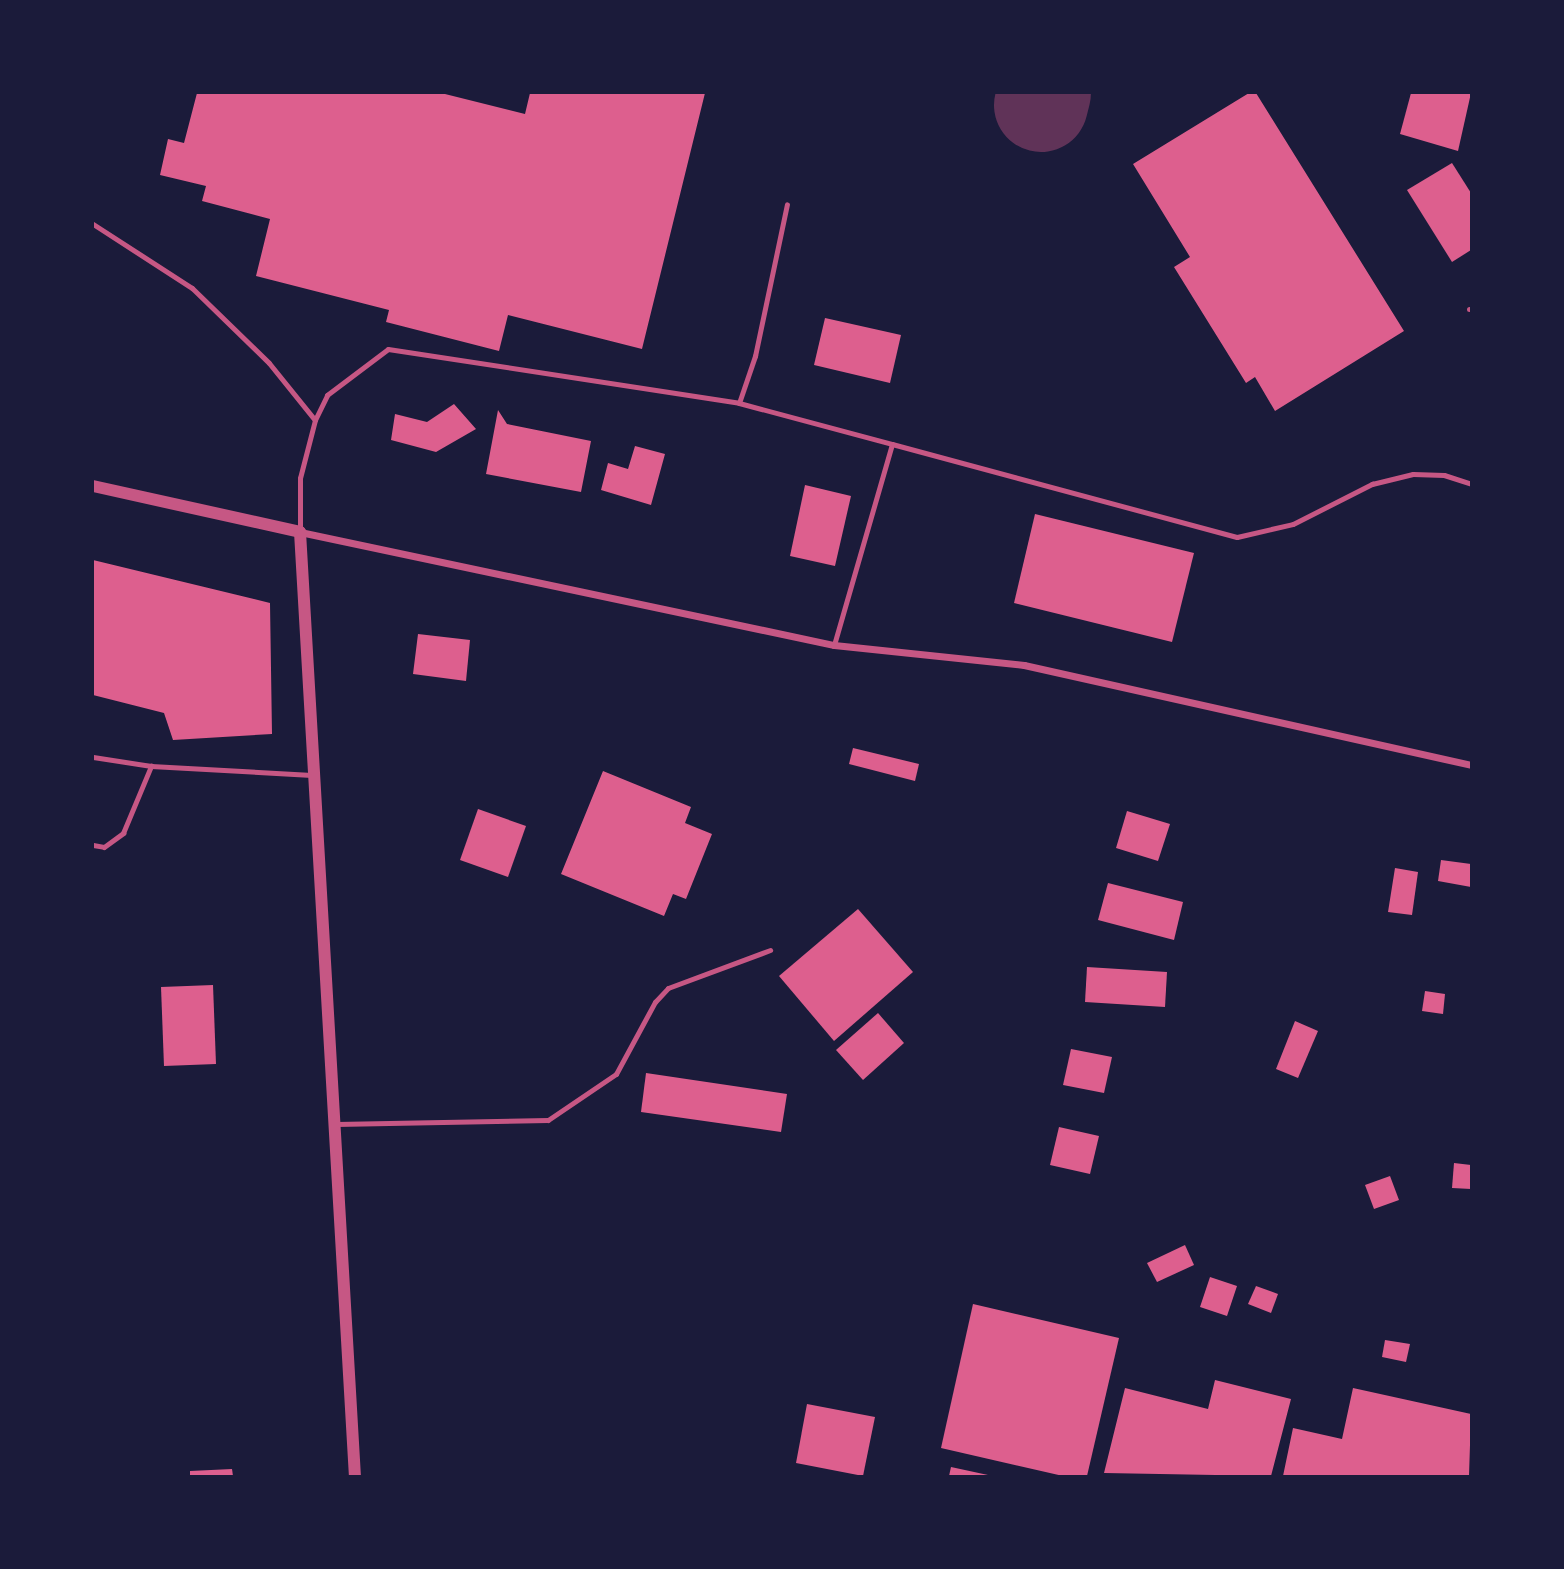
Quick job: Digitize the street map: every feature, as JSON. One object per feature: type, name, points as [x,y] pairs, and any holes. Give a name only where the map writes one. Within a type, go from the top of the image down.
[{"type":"street","points":[[93,486],[834,645],[1024,665],[1471,765]]},
{"type":"street","points":[[300,532],[355,1476]]},
{"type":"lane","points":[[739,403],[755,356],[787,204]]},
{"type":"lane","points":[[93,224],[192,288],[269,363],[314,420]]},
{"type":"lane","points":[[300,532],[300,478],[314,420],[327,396],[388,349],[739,403],[1237,537],[1293,524],[1372,484],[1413,474],[1444,475],[1471,484]]},
{"type":"lane","points":[[834,645],[892,444]]},
{"type":"lane","points":[[93,757],[151,766],[315,775]]},
{"type":"lane","points":[[93,845],[104,847],[123,833],[151,766]]},
{"type":"lane","points":[[336,1124],[548,1120],[617,1074],[655,1002],[668,988],[770,950]]},
{"type":"building","points":[[197,93],[441,93],[525,114],[530,93],[705,93],[642,349],[508,315],[499,351],[386,322],[389,310],[256,276],[270,219],[202,201],[206,186],[160,175],[168,139],[184,143]]},
{"type":"building","points":[[1249,93],[1256,93],[1404,331],[1275,411],[1255,377],[1246,383],[1174,267],[1190,257],[1133,164]]},
{"type":"building","points":[[1411,93],[1471,93],[1458,151],[1400,134]]},
{"type":"building","points":[[1452,163],[1471,193],[1471,250],[1452,262],[1407,190]]},
{"type":"building","points":[[825,318],[901,335],[890,383],[814,365]]},
{"type":"building","points":[[454,404],[476,429],[436,452],[391,440],[395,414],[427,422]]},
{"type":"building","points":[[498,410],[507,424],[591,441],[581,492],[486,474]]},
{"type":"building","points":[[635,446],[665,454],[651,505],[601,490],[608,463],[628,469]]},
{"type":"building","points":[[805,485],[851,496],[835,566],[790,556]]},
{"type":"building","points":[[1035,514],[1194,553],[1172,642],[1014,603]]},
{"type":"building","points":[[93,560],[270,603],[272,734],[173,740],[164,713],[93,695]]},
{"type":"building","points":[[418,634],[470,640],[466,681],[413,674]]},
{"type":"building","points":[[853,748],[919,764],[915,781],[849,764]]},
{"type":"building","points":[[603,771],[691,807],[685,823],[712,834],[686,899],[673,894],[664,916],[561,874]]},
{"type":"building","points":[[478,809],[526,826],[508,877],[460,860]]},
{"type":"building","points":[[1127,811],[1170,824],[1158,861],[1116,848]]},
{"type":"building","points":[[1441,860],[1471,864],[1471,887],[1438,881]]},
{"type":"building","points":[[1395,868],[1418,872],[1412,915],[1388,912]]},
{"type":"building","points":[[1108,883],[1183,902],[1174,940],[1098,920]]},
{"type":"building","points":[[858,909],[913,972],[834,1041],[779,976]]},
{"type":"building","points":[[1087,967],[1167,972],[1165,1007],[1085,1002]]},
{"type":"building","points":[[213,985],[216,1064],[164,1066],[161,987]]},
{"type":"building","points":[[1425,991],[1445,994],[1443,1014],[1422,1011]]},
{"type":"building","points":[[878,1013],[904,1043],[863,1080],[836,1050]]},
{"type":"building","points":[[1295,1021],[1318,1031],[1298,1078],[1276,1069]]},
{"type":"building","points":[[1071,1049],[1112,1057],[1104,1093],[1063,1085]]},
{"type":"building","points":[[646,1073],[787,1094],[781,1132],[641,1112]]},
{"type":"building","points":[[1059,1127],[1099,1136],[1090,1174],[1050,1165]]},
{"type":"building","points":[[1454,1163],[1471,1165],[1471,1189],[1452,1188]]},
{"type":"building","points":[[1390,1176],[1399,1200],[1374,1209],[1365,1185]]},
{"type":"building","points":[[1185,1245],[1194,1265],[1157,1282],[1147,1263]]},
{"type":"building","points":[[1210,1277],[1237,1286],[1227,1316],[1200,1307]]},
{"type":"building","points":[[1256,1286],[1278,1294],[1271,1313],[1248,1304]]},
{"type":"building","points":[[973,1304],[1119,1338],[1087,1476],[1063,1476],[941,1448]]},
{"type":"building","points":[[1385,1340],[1410,1344],[1406,1362],[1382,1357]]},
{"type":"building","points":[[1215,1380],[1291,1399],[1271,1476],[1104,1473],[1125,1388],[1208,1409]]},
{"type":"building","points":[[1353,1388],[1471,1414],[1469,1476],[1283,1476],[1293,1428],[1342,1439]]},
{"type":"building","points":[[807,1404],[875,1417],[863,1476],[796,1463]]},
{"type":"building","points":[[951,1467],[988,1475],[988,1476],[949,1476]]},
{"type":"building","points":[[232,1469],[233,1476],[190,1476],[190,1471]]},
{"type":"taxiway","points":[[1041,105],[1044,93]]}]
